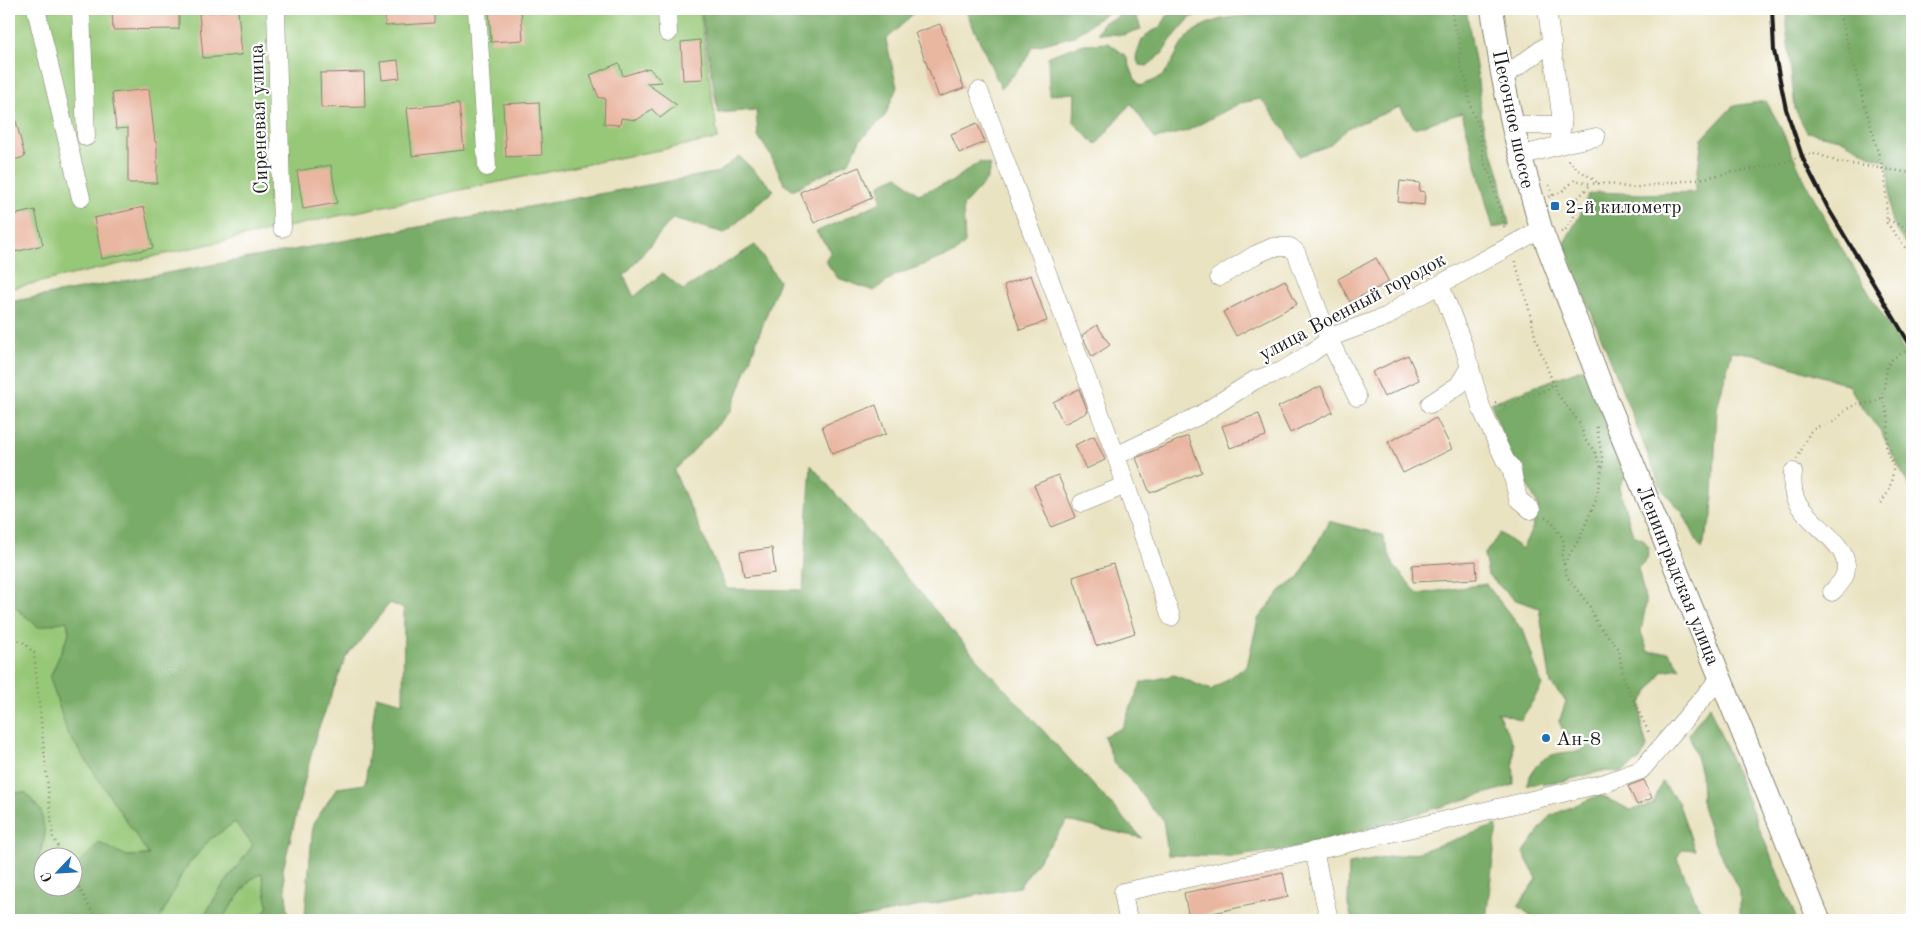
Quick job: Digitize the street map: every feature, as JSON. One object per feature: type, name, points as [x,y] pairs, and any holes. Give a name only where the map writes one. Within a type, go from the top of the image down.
[{"type":"main road","name":"Песочное шоссе","points":[[1492,9],[1512,125],[1520,156],[1550,232]]},
{"type":"main road","name":"Ленинградская улица","points":[[1550,232],[1606,395],[1819,920]]},
{"type":"street","points":[[36,9],[81,198]]},
{"type":"street","points":[[81,9],[86,137]]},
{"type":"street","name":"Сиреневая улица","points":[[276,9],[282,228]]},
{"type":"street","points":[[477,9],[487,167]]},
{"type":"street","points":[[667,9],[668,33]]},
{"type":"street","points":[[1547,9],[1562,125],[1559,145]]},
{"type":"street","points":[[1503,77],[1552,42]]},
{"type":"street","points":[[979,91],[1116,456],[1171,617]]},
{"type":"street","points":[[1512,125],[1562,125]]},
{"type":"street","points":[[1520,156],[1596,137]]},
{"type":"street","name":"улица Военный городок","points":[[1116,456],[1200,415],[1255,380],[1282,371],[1343,331],[1364,326],[1388,316],[1404,304],[1440,285],[1550,232]]},
{"type":"street","points":[[1219,277],[1273,247],[1290,247],[1296,252],[1329,339],[1357,397]]},
{"type":"street","points":[[1440,285],[1457,326],[1486,420],[1505,460],[1511,466],[1518,499],[1531,510]]},
{"type":"street","points":[[1430,404],[1459,384],[1470,366]]},
{"type":"street","points":[[1793,472],[1792,485],[1796,500],[1833,540],[1842,552],[1846,564],[1844,578],[1832,592]]},
{"type":"street","points":[[1082,503],[1126,485]]},
{"type":"street","points":[[1128,920],[1123,892],[1604,783],[1641,770],[1721,677]]},
{"type":"street","points":[[1314,850],[1329,920]]},
{"type":"path","points":[[1838,9],[1882,169],[1886,188],[1886,220],[1911,258],[1908,299],[1912,314]]},
{"type":"path","points":[[1559,145],[1575,168],[1584,172],[1598,183]]},
{"type":"path","points":[[1548,198],[1561,192],[1575,180],[1590,184],[1605,182],[1632,188],[1705,178],[1728,172],[1776,165],[1807,154],[1818,154],[1838,162],[1912,173]]},
{"type":"path","points":[[1550,232],[1566,229],[1576,213],[1578,198],[1590,184]]},
{"type":"path","points":[[1886,220],[1902,226],[1912,234]]},
{"type":"path","points":[[1881,503],[1888,491],[1893,472],[1893,466],[1886,449],[1889,420],[1883,397],[1888,366],[1893,358],[1912,348]]},
{"type":"path","points":[[1486,420],[1515,405],[1519,399],[1548,389],[1554,384]]},
{"type":"path","points":[[1793,472],[1800,450],[1810,432],[1817,427],[1834,421],[1847,409],[1857,404],[1873,403],[1883,397]]},
{"type":"path","points":[[1564,564],[1579,539],[1596,500],[1603,463],[1595,418]]},
{"type":"path","points":[[1531,510],[1552,521],[1563,539],[1562,555],[1566,574],[1589,605],[1597,623],[1619,650],[1623,678],[1656,751]]},
{"type":"path","points":[[9,637],[23,642],[34,653],[53,837],[58,846]]},
{"type":"path","points":[[82,893],[99,920]]},
{"type":"green space","points":[[9,9],[700,9],[718,139],[451,192],[9,289]]},
{"type":"green space","points":[[701,9],[918,9],[886,40],[897,87],[885,116],[860,140],[849,162],[792,190],[784,184],[771,156],[758,136],[756,110],[718,113]]},
{"type":"green space","points":[[965,9],[1112,9],[1074,36],[1032,47],[1023,65],[1001,88]]},
{"type":"green space","points":[[1118,9],[1142,9],[1137,17],[1141,29],[1123,35],[1097,33],[1104,22],[1118,17]]},
{"type":"green space","points":[[1171,9],[1208,9],[1190,18],[1162,54],[1147,66],[1139,65],[1136,57],[1142,40],[1150,32],[1160,28]]},
{"type":"green space","points":[[1291,9],[1466,9],[1477,72],[1482,120],[1500,177],[1509,225],[1493,228],[1462,113],[1414,128],[1400,107],[1348,128],[1328,146],[1299,156],[1286,131],[1261,99],[1240,103],[1187,131],[1155,139],[1131,103],[1096,145],[1074,123],[1075,93],[1049,95],[1048,56],[1084,44],[1109,43],[1126,56],[1135,79],[1140,86],[1162,76],[1169,68],[1187,37],[1201,27],[1223,19],[1269,14]]},
{"type":"green space","points":[[1787,9],[1912,9],[1912,252],[1898,232],[1890,216],[1890,180],[1887,161],[1873,157],[1840,139],[1807,132],[1795,109],[1786,25]]},
{"type":"green space","points":[[1766,101],[1832,232],[1912,364],[1912,492],[1880,430],[1860,405],[1849,385],[1754,354],[1732,351],[1717,408],[1712,517],[1701,549],[1683,513],[1661,488],[1564,243],[1580,215],[1588,195],[1598,192],[1642,194],[1695,192],[1702,139],[1733,106]]},
{"type":"green space","points":[[739,156],[774,190],[725,233],[672,219],[624,276],[634,297],[663,273],[683,290],[755,245],[779,281],[731,411],[674,471],[727,589],[803,590],[811,465],[977,659],[1142,838],[1067,821],[1019,887],[849,920],[301,920],[305,914],[313,824],[337,788],[365,784],[376,696],[403,703],[404,609],[390,603],[346,657],[316,735],[283,869],[289,920],[260,920],[268,906],[262,873],[250,880],[221,920],[202,920],[218,893],[253,845],[235,822],[209,840],[184,870],[159,920],[9,920],[9,792],[26,793],[41,811],[45,835],[42,846],[32,846],[32,896],[82,896],[82,860],[99,843],[127,856],[149,855],[67,732],[50,678],[69,633],[67,621],[38,627],[9,601],[9,302],[719,172]]},
{"type":"green space","points":[[979,162],[991,165],[986,181],[963,206],[965,243],[955,253],[896,275],[874,291],[838,278],[825,261],[831,251],[816,232],[881,202],[880,184],[898,176],[918,194],[951,182]]},
{"type":"green space","points":[[1584,368],[1628,473],[1619,487],[1633,535],[1643,539],[1649,548],[1647,559],[1638,568],[1646,603],[1641,632],[1648,652],[1669,652],[1680,668],[1663,671],[1641,703],[1642,728],[1647,747],[1640,760],[1621,772],[1602,771],[1564,781],[1526,785],[1535,767],[1546,758],[1561,753],[1581,751],[1583,745],[1565,734],[1559,722],[1566,701],[1551,684],[1539,608],[1513,599],[1488,575],[1484,555],[1500,533],[1522,549],[1532,529],[1538,506],[1519,467],[1509,453],[1491,403]]},
{"type":"green space","points":[[1329,521],[1382,535],[1394,566],[1418,594],[1486,584],[1524,632],[1542,686],[1521,720],[1497,712],[1513,743],[1514,785],[1309,846],[1231,857],[1168,855],[1163,819],[1152,809],[1136,786],[1114,763],[1104,736],[1122,728],[1141,683],[1174,675],[1211,690],[1247,666],[1258,619],[1281,590],[1299,578]]},
{"type":"green space","points":[[9,601],[24,616],[67,620],[69,633],[50,678],[149,855],[127,856],[99,843],[82,860],[82,846],[42,846],[45,835],[26,793],[9,792]]},
{"type":"green space","points":[[1709,706],[1797,920],[1740,920],[1740,892],[1714,842],[1702,807],[1701,773],[1689,734]]},
{"type":"green space","points":[[1662,782],[1678,802],[1695,850],[1682,849],[1677,858],[1704,920],[1527,920],[1530,915],[1518,906],[1537,879],[1523,853],[1550,816],[1599,795],[1631,810],[1653,804]]},
{"type":"green space","points":[[235,822],[253,845],[218,893],[202,920],[159,920],[184,870],[209,840]]},
{"type":"green space","points":[[1497,825],[1486,920],[1352,920],[1348,905],[1349,864],[1419,852]]},
{"type":"green space","points":[[262,872],[268,906],[260,920],[221,920],[250,880]]},
{"type":"building","points":[[112,9],[179,9],[179,29],[113,30]]},
{"type":"building","points":[[385,9],[434,9],[434,23],[385,26]]},
{"type":"building","points":[[489,9],[521,9],[523,40],[491,42]]},
{"type":"building","points":[[238,10],[242,55],[203,58],[199,13]]},
{"type":"building","points":[[940,24],[964,88],[939,97],[915,33]]},
{"type":"building","points":[[700,40],[703,79],[683,80],[681,42]]},
{"type":"building","points":[[398,60],[400,78],[382,80],[380,62]]},
{"type":"building","points":[[619,63],[623,76],[649,68],[662,82],[646,83],[677,105],[660,118],[652,109],[637,120],[621,118],[620,125],[604,124],[605,98],[599,98],[590,75]]},
{"type":"building","points":[[364,72],[365,107],[321,108],[320,73]]},
{"type":"building","points":[[149,89],[155,142],[157,142],[157,183],[128,183],[128,128],[116,129],[112,93]]},
{"type":"building","points":[[539,102],[542,155],[506,157],[503,104]]},
{"type":"building","points":[[459,103],[464,150],[412,156],[407,108]]},
{"type":"building","points":[[13,109],[25,157],[9,161],[9,110]]},
{"type":"building","points":[[977,123],[985,142],[959,153],[951,134]]},
{"type":"building","points":[[331,165],[337,203],[303,209],[297,171]]},
{"type":"building","points":[[859,167],[872,198],[814,223],[800,192]]},
{"type":"building","points":[[1400,181],[1420,183],[1419,191],[1425,192],[1424,205],[1398,202]]},
{"type":"building","points":[[144,207],[153,248],[102,259],[94,218]]},
{"type":"building","points":[[35,210],[43,245],[15,252],[9,227],[9,216]]},
{"type":"building","points":[[1376,258],[1389,282],[1350,302],[1338,279]]},
{"type":"building","points":[[1031,275],[1047,321],[1020,330],[1004,285]]},
{"type":"building","points":[[1285,280],[1297,304],[1236,336],[1223,312]]},
{"type":"building","points":[[1097,325],[1110,345],[1092,357],[1082,335]]},
{"type":"building","points":[[1408,355],[1419,380],[1384,397],[1372,372]]},
{"type":"building","points":[[1321,386],[1333,412],[1290,433],[1278,407]]},
{"type":"building","points":[[1079,389],[1088,412],[1064,424],[1053,402]]},
{"type":"building","points":[[876,405],[886,434],[832,454],[822,426]]},
{"type":"building","points":[[1259,414],[1266,436],[1230,448],[1222,426]]},
{"type":"building","points":[[1436,418],[1452,449],[1403,473],[1388,442]]},
{"type":"building","points":[[1094,436],[1105,460],[1086,469],[1075,445]]},
{"type":"building","points":[[1188,436],[1202,472],[1150,493],[1136,458]]},
{"type":"building","points":[[1058,475],[1076,517],[1051,527],[1034,485]]},
{"type":"building","points":[[772,548],[775,573],[744,577],[740,552]]},
{"type":"building","points":[[1476,561],[1477,579],[1413,582],[1412,565]]},
{"type":"building","points":[[1113,564],[1135,633],[1096,646],[1073,577]]},
{"type":"building","points":[[1644,780],[1652,798],[1637,805],[1628,786]]},
{"type":"building","points":[[1283,872],[1288,897],[1189,918],[1184,893]]},
{"type":"railway","points":[[1772,9],[1774,51],[1786,109],[1803,159],[1828,208],[1912,348]]},
{"type":"place","name":"2-й километр","points":[[1555,206]]},
{"type":"place","name":"Ан-8","points":[[1546,738]]}]
